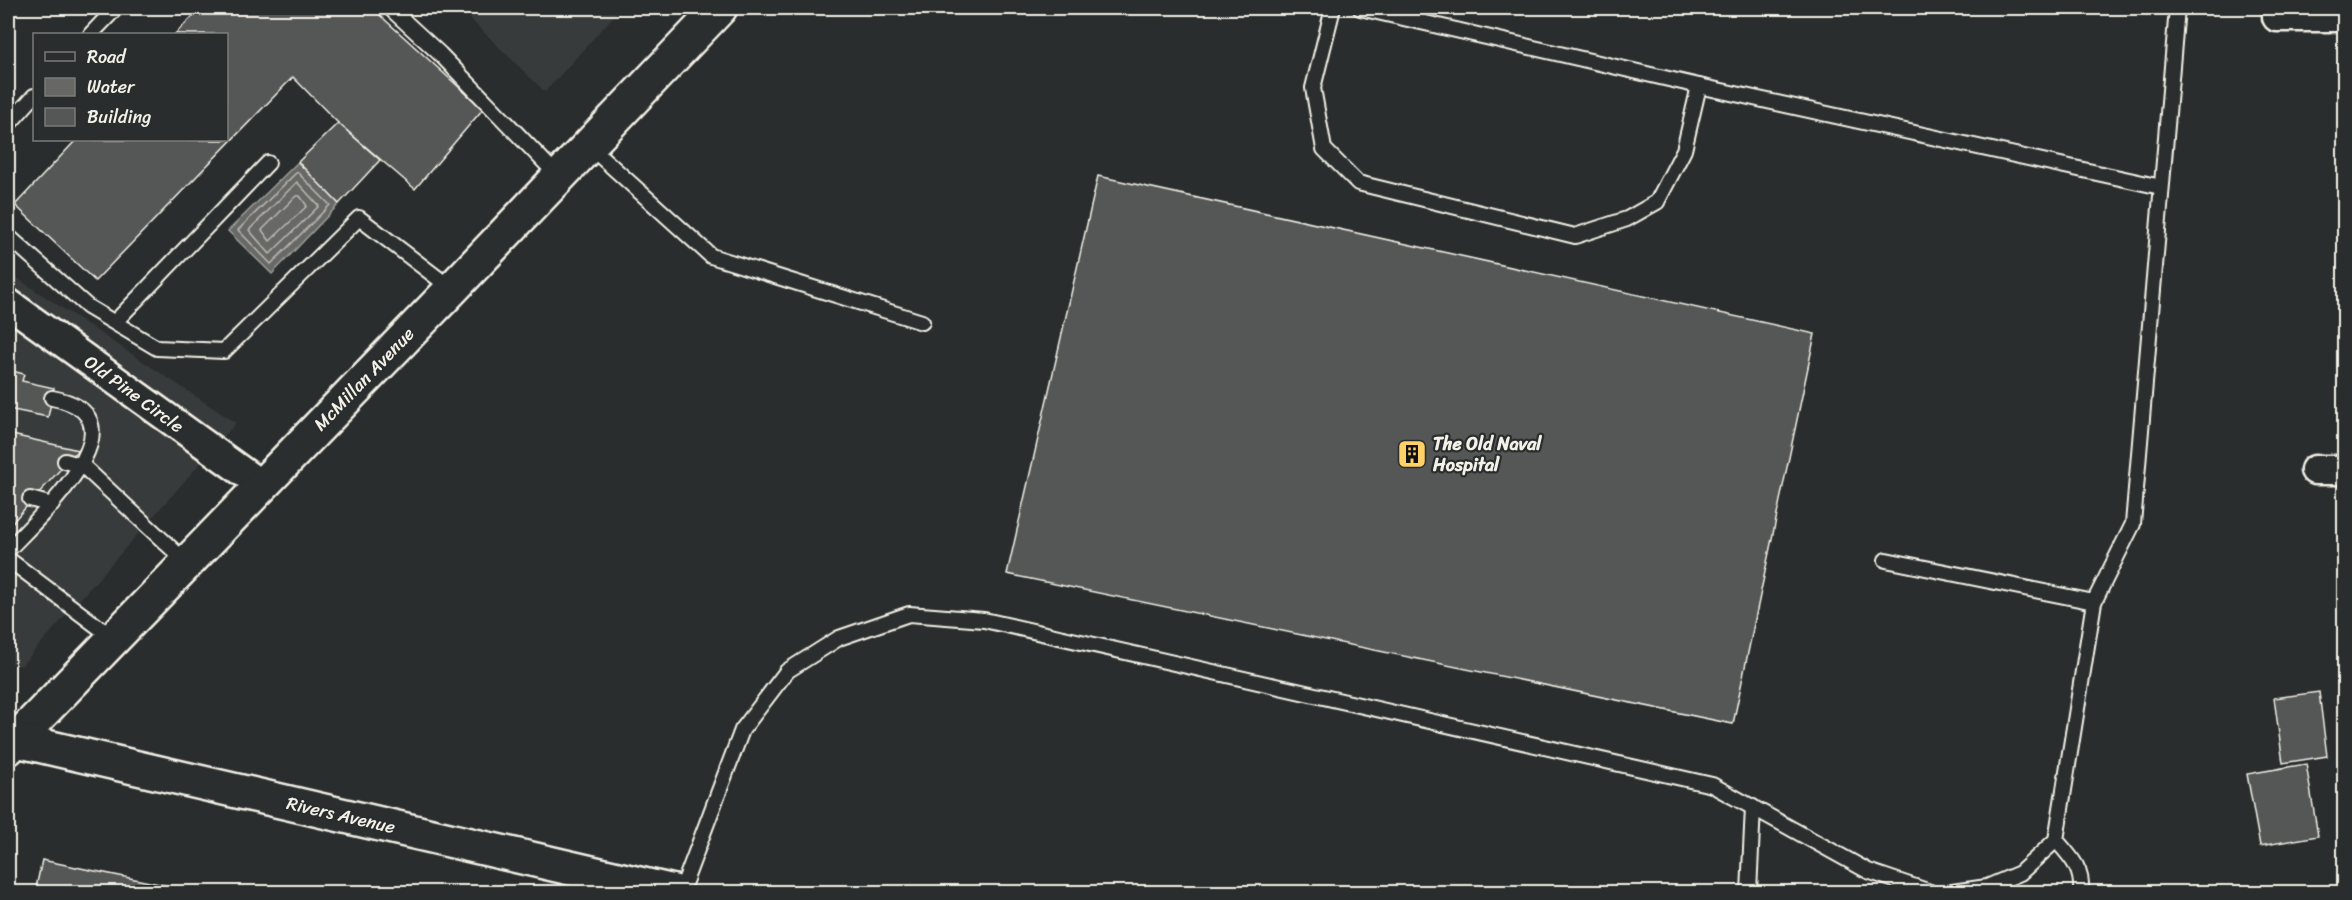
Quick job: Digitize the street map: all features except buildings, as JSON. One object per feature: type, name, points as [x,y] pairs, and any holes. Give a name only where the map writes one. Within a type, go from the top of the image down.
[{"type":"street","name":"McMillan Avenue","points":[[10,742],[452,289],[720,8]]},
{"type":"street","points":[[2277,16],[2344,18]]},
{"type":"street","name":"Old Pine Circle","points":[[8,303],[261,485]]},
{"type":"street","points":[[2315,470],[2344,470]]},
{"type":"street","name":"Rivers Avenue","points":[[10,742],[674,892]]},
{"type":"lane","points":[[92,33],[116,8]]},
{"type":"lane","points":[[390,8],[440,54],[558,176]]},
{"type":"lane","points":[[1333,8],[1313,88],[1324,149],[1358,183],[1575,236],[1627,219],[1657,201],[1683,150],[1699,86]]},
{"type":"lane","points":[[1360,8],[1699,86],[2161,187]]},
{"type":"lane","points":[[1952,892],[1987,887],[2020,873],[2056,840],[2094,602],[2133,524],[2177,8]]},
{"type":"lane","points":[[8,125],[33,97]]},
{"type":"lane","points":[[588,145],[711,256],[922,322]]},
{"type":"lane","points":[[115,322],[268,163]]},
{"type":"lane","points":[[8,236],[88,307],[157,348],[224,351],[359,218],[452,289]]},
{"type":"lane","points":[[8,550],[52,505],[83,466],[92,429],[86,412],[72,402],[52,398]]},
{"type":"lane","points":[[65,460],[83,466],[186,562]]},
{"type":"lane","points":[[30,499],[52,505]]},
{"type":"lane","points":[[8,560],[113,638]]},
{"type":"lane","points":[[1886,560],[2094,602]]},
{"type":"lane","points":[[681,892],[742,730],[787,671],[839,638],[909,614],[984,620],[1712,785],[1868,871],[1922,892]]},
{"type":"lane","points":[[1749,892],[1753,807]]},
{"type":"lane","points":[[2056,840],[2074,859],[2082,879],[2081,892]]},
{"type":"shaded area","points":[[459,8],[621,8],[545,92]]},
{"type":"shaded area","points":[[8,272],[236,423],[21,666],[8,662]]},
{"type":"water","points":[[298,162],[339,204],[272,274],[228,231]]},
{"type":"place","name":"The Old Naval Hospital","points":[[1412,454]]}]
